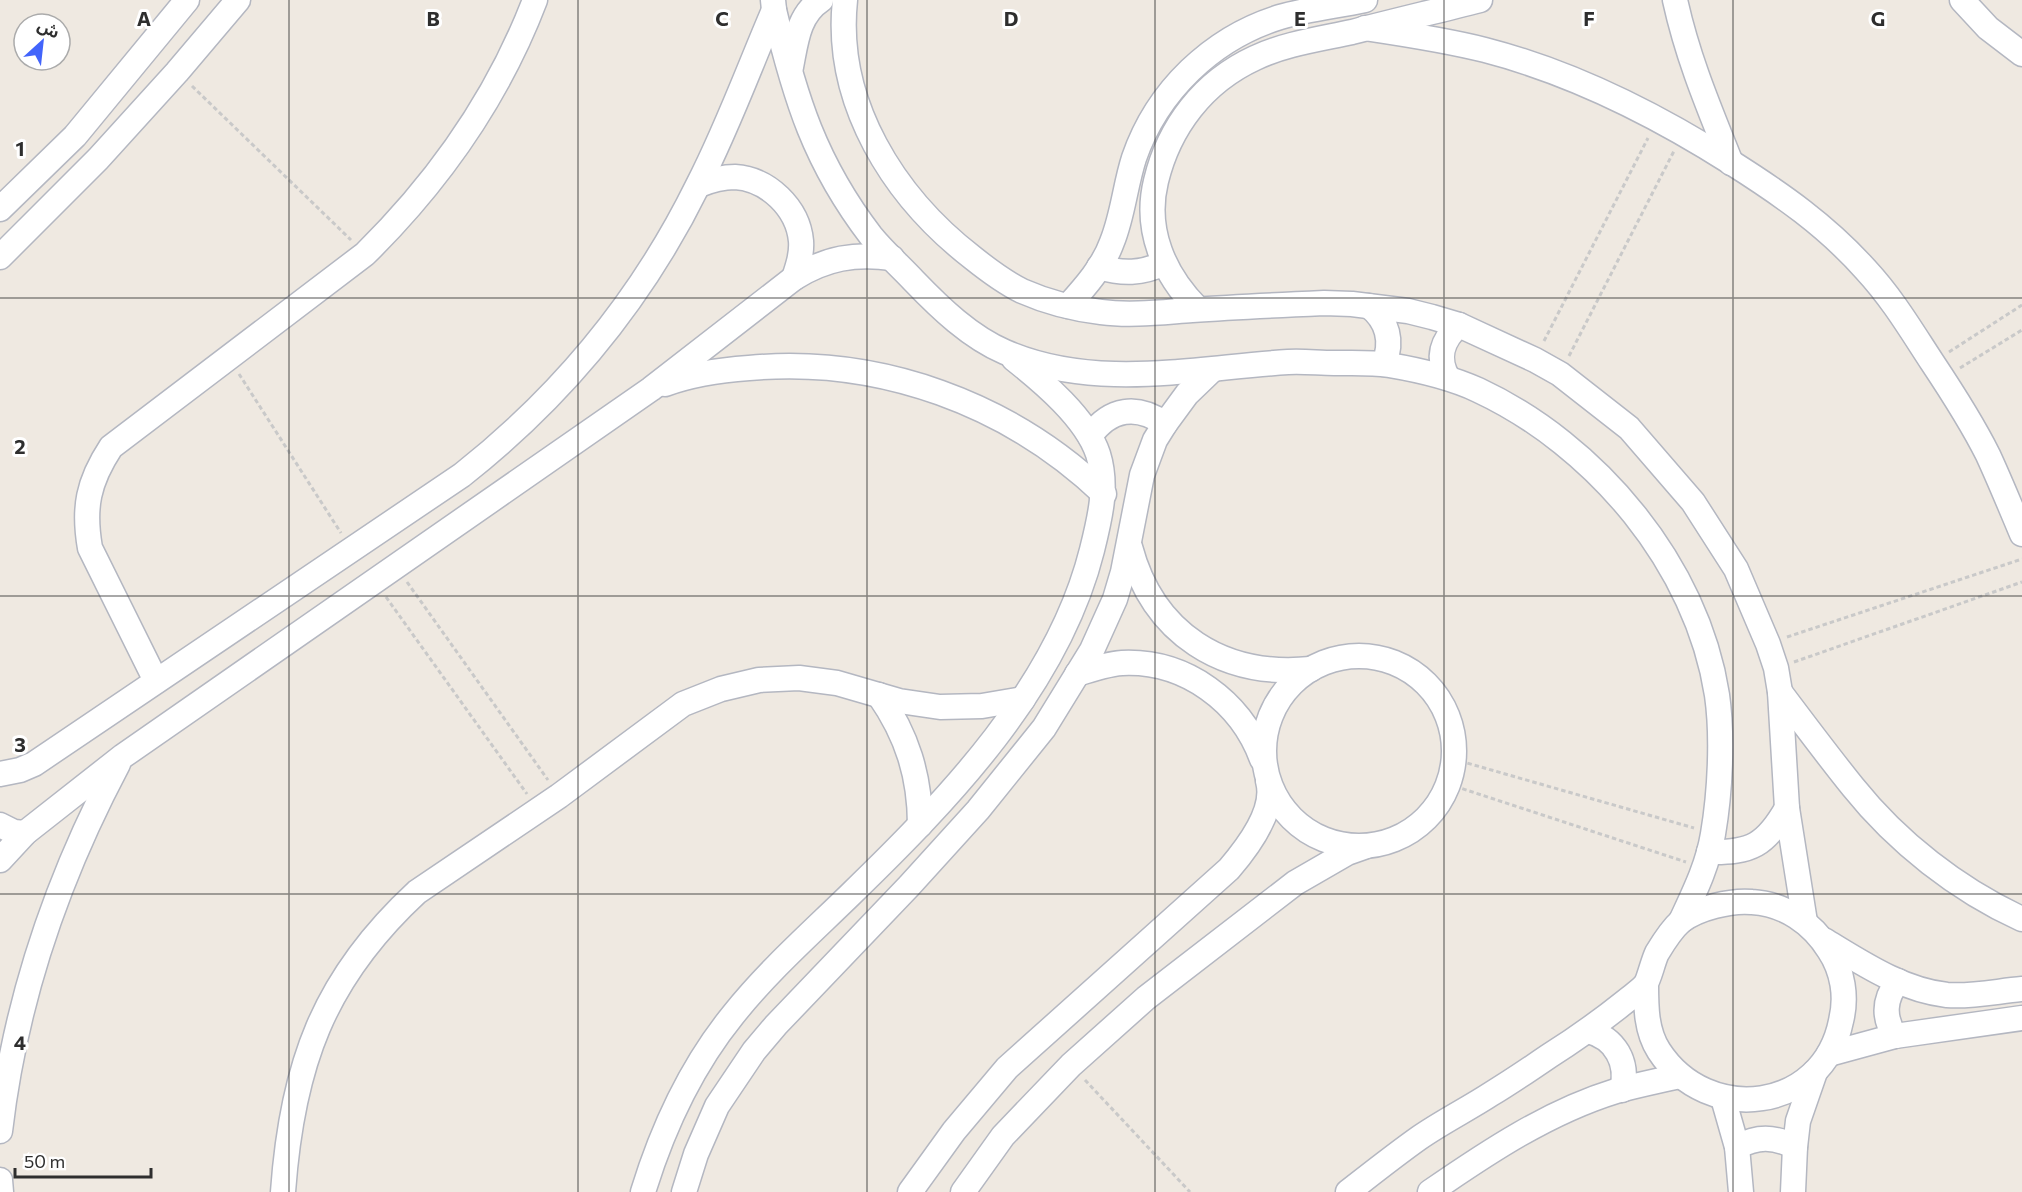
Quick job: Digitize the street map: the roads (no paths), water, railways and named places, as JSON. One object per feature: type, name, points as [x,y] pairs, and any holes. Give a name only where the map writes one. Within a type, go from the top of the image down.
[{"type":"street","points":[[0,208],[75,136],[188,0]]},
{"type":"street","points":[[0,257],[98,159],[238,0]]},
{"type":"street","points":[[156,681],[90,548],[86,517],[91,485],[99,465],[111,447],[365,254],[415,201],[465,136],[507,64],[535,0]]},
{"type":"street","points":[[790,74],[803,18],[821,0]]},
{"type":"street","points":[[845,0],[843,32],[850,81],[857,105],[893,175],[936,227],[980,264],[1022,290],[1045,300],[1103,313],[1324,303],[1408,311],[1459,325],[1560,374],[1629,428],[1693,502],[1736,568],[1776,668],[1780,692],[1786,808],[1813,930],[1835,959],[1843,983],[1844,1008],[1839,1033],[1822,1063],[1798,1121],[1793,1192]]},
{"type":"street","points":[[1068,306],[1099,267],[1111,244],[1143,137],[1165,99],[1193,67],[1225,42],[1261,24],[1300,12],[1365,0]]},
{"type":"street","points":[[1198,309],[1173,280],[1164,263],[1153,226],[1152,207],[1155,186],[1167,145],[1190,108],[1220,79],[1256,57],[1275,50],[1480,0]]},
{"type":"street","points":[[1675,0],[1696,78],[1731,163]]},
{"type":"street","points":[[1962,0],[1988,28],[2022,54]]},
{"type":"street","points":[[643,1192],[664,1130],[679,1097],[717,1035],[752,992],[920,825],[986,748],[1023,699],[1060,636],[1076,602],[1088,567],[1104,494],[1102,471],[1090,436],[1050,390],[1004,352],[958,322],[923,290],[873,238],[844,196],[825,166],[810,134],[790,74],[774,5]]},
{"type":"street","points":[[2,775],[34,764],[462,475],[506,440],[553,394],[597,345],[642,283],[699,185],[774,5]]},
{"type":"street","points":[[1365,28],[1426,37],[1486,50],[1545,68],[1603,91],[1683,132],[1780,193],[1825,229],[1866,270],[1902,315],[1987,454],[2022,534]]},
{"type":"street","points":[[75,136],[98,159]]},
{"type":"street","points":[[699,185],[717,178],[736,177],[755,182],[772,191],[786,204],[796,221],[801,240],[800,260],[794,278]]},
{"type":"street","points":[[0,860],[25,833],[123,756],[651,389],[794,278],[812,267],[831,260],[851,256],[892,258]]},
{"type":"street","points":[[1099,267],[1120,273],[1131,273],[1154,268],[1164,263]]},
{"type":"street","points":[[1368,306],[1376,312],[1386,328],[1389,346],[1384,364]]},
{"type":"street","points":[[1448,378],[1444,371],[1441,354],[1446,338],[1459,325]]},
{"type":"street","points":[[1004,352],[1049,366],[1089,374],[1212,370],[1291,362],[1384,364],[1448,378],[1504,403],[1557,438],[1582,458],[1612,488],[1646,529],[1692,611],[1703,639],[1717,695],[1721,748],[1709,851],[1681,921],[1659,950],[1646,984],[1646,1018],[1658,1050],[1679,1076],[1707,1093],[1723,1098],[1748,1100],[1772,1097],[1795,1087],[1822,1063],[1895,1036],[2022,1018]]},
{"type":"street","points":[[651,389],[677,379],[733,369],[790,366],[847,370],[903,381],[957,399],[1009,423],[1080,471],[1104,494]]},
{"type":"street","points":[[684,1192],[696,1154],[717,1106],[754,1051],[978,810],[1044,728],[1092,650],[1115,599],[1123,572],[1142,475],[1155,440],[1187,394],[1212,370]]},
{"type":"street","points":[[1090,436],[1097,426],[1118,413],[1131,411],[1149,414],[1164,424]]},
{"type":"street","points":[[1129,542],[1142,581],[1151,599],[1178,630],[1194,643],[1230,662],[1250,668],[1270,671],[1311,669]]},
{"type":"street","points":[[910,1192],[954,1131],[1007,1068],[1229,869],[1251,841],[1260,825],[1271,792],[1266,772],[1264,746],[1267,728],[1273,710],[1296,680],[1311,669],[1335,660],[1360,657],[1394,663],[1423,681],[1443,709],[1453,742],[1454,759],[1448,784],[1433,811],[1416,827],[1396,839],[1366,846],[1320,867],[1271,901],[1146,998],[1071,1065],[1003,1136],[963,1192]]},
{"type":"street","points":[[1077,674],[1123,663],[1146,664],[1169,669],[1191,678],[1211,690],[1237,714],[1256,743],[1276,798],[1289,816],[1305,830],[1324,840],[1345,845],[1366,846]]},
{"type":"street","points":[[283,1192],[286,1154],[298,1082],[305,1058],[323,1014],[349,969],[381,928],[417,892],[560,796],[683,704],[721,688],[759,680],[799,678],[837,683],[919,705],[982,706],[1023,699]]},
{"type":"street","points":[[1780,692],[1854,788],[1902,839],[1957,882],[2022,919]]},
{"type":"street","points":[[879,695],[908,747],[918,785],[920,825]]},
{"type":"street","points":[[0,1131],[17,1030],[39,949],[84,831],[123,756]]},
{"type":"street","points":[[1709,851],[1733,853],[1756,845],[1774,830],[1786,808]]},
{"type":"street","points":[[0,825],[14,832],[25,833]]},
{"type":"street","points":[[1681,921],[1716,906],[1735,902],[1771,905],[1789,912],[1874,970],[1898,981],[1949,995],[2022,989]]},
{"type":"street","points":[[1895,1036],[1887,1021],[1886,1012],[1889,995],[1898,981]]},
{"type":"street","points":[[1347,1192],[1421,1137],[1491,1095],[1588,1031],[1646,984]]},
{"type":"street","points":[[1588,1031],[1611,1042],[1621,1056],[1625,1073],[1622,1090]]},
{"type":"street","points":[[1430,1192],[1484,1154],[1554,1116],[1622,1090],[1679,1076]]},
{"type":"street","points":[[1723,1098],[1737,1147],[1741,1192]]},
{"type":"street","points":[[1737,1147],[1754,1140],[1772,1138],[1795,1147]]},
{"type":"street","points":[[0,1180],[1,1192]]}]
